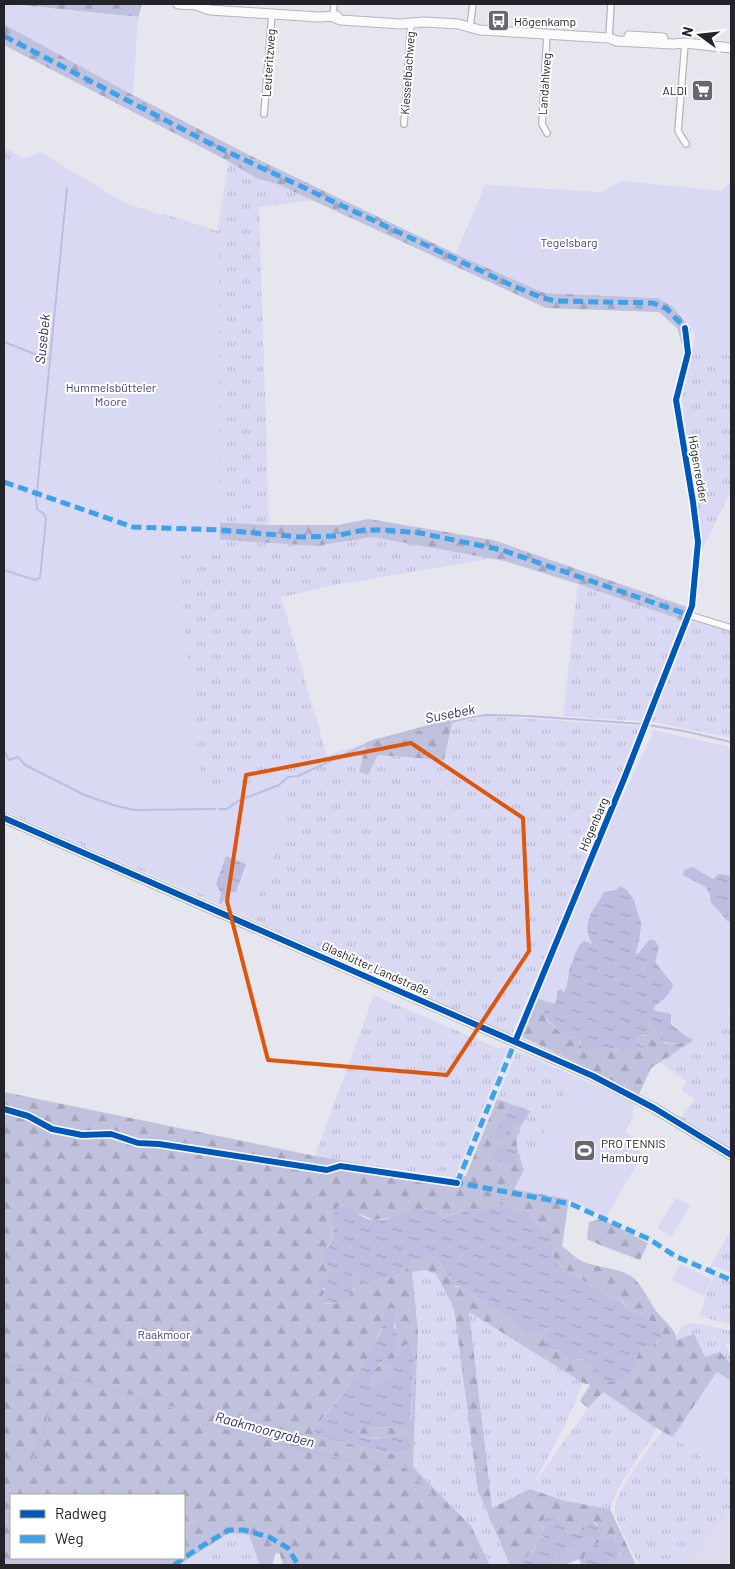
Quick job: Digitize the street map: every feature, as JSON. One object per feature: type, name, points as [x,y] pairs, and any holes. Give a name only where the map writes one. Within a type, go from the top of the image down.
[{"type":"street","points":[[178,4],[262,8],[272,13],[333,17],[341,20],[400,24],[411,22],[458,24],[480,30],[609,38],[617,36],[648,36],[731,48]]},
{"type":"street","points":[[333,17],[334,4]]},
{"type":"street","points":[[470,26],[473,4]]},
{"type":"street","points":[[609,38],[611,4]]},
{"type":"street","name":"Leuteritzweg","points":[[264,114],[272,13]]},
{"type":"street","name":"Kiesselbachweg","points":[[404,124],[411,22]]},
{"type":"street","name":"Landahlweg","points":[[547,34],[542,124],[547,132]]},
{"type":"street","points":[[685,42],[678,131],[686,144]]},
{"type":"street","points":[[718,46],[731,43]]},
{"type":"street","name":"Högenredder","points":[[685,328],[688,353],[676,395],[676,405],[693,502],[698,546],[695,583],[689,615]]},
{"type":"street","points":[[689,615],[731,628]]},
{"type":"street","name":"Högenbarg","points":[[515,1042],[624,779],[689,615]]},
{"type":"street","name":"Glashütter Landstraße","points":[[4,818],[593,1076],[731,1156]]},
{"type":"highlighted area","points":[[411,743],[523,818],[529,951],[447,1075],[268,1060],[227,901],[246,775]]},
{"type":"shaded area","points":[[731,1508],[731,1565],[683,1565],[708,1540]]},
{"type":"green space","points":[[4,4],[138,17],[133,95],[4,24]]},
{"type":"green space","points":[[10,4],[142,4],[138,17]]},
{"type":"green space","points":[[4,24],[133,95],[249,155],[456,254],[545,293],[658,298],[673,307],[691,329],[688,345],[682,344],[677,328],[659,312],[546,308],[275,183],[258,179],[228,161],[4,45]]},
{"type":"green space","points":[[4,147],[45,171],[158,270],[162,213],[217,231],[229,161],[258,179],[275,183],[313,200],[259,207],[269,525],[161,519],[4,473]]},
{"type":"green space","name":"Hummelsbütteler Moore","points":[[40,152],[125,203],[219,234],[220,555],[181,554],[185,639],[203,790],[289,778],[282,835],[251,916],[4,809],[4,167]]},
{"type":"green space","name":"Tegelsbarg","points":[[622,181],[722,191],[731,181],[731,348],[697,346],[694,342],[695,332],[673,307],[658,298],[545,293],[456,254],[485,185],[601,192]]},
{"type":"green space","points":[[694,342],[697,346],[731,348],[731,491],[700,554],[701,547],[682,399]]},
{"type":"green space","points":[[4,473],[161,519],[269,525],[337,525],[369,519],[493,540],[687,607],[682,620],[505,561],[373,537],[316,546],[198,538]]},
{"type":"green space","points":[[4,492],[127,539],[198,538],[316,546],[373,537],[494,558],[335,585],[281,597],[327,756],[367,742],[359,772],[368,775],[378,755],[444,760],[452,723],[488,716],[640,726],[622,778],[511,1036],[197,895],[4,811]]},
{"type":"green space","points":[[578,584],[682,620],[642,721],[563,716]]},
{"type":"green space","points":[[691,617],[731,631],[731,738],[649,721]]},
{"type":"green space","points":[[453,718],[444,760],[378,755],[368,775],[359,772],[367,742]]},
{"type":"green space","points":[[653,730],[731,747],[731,876],[719,874],[713,879],[692,867],[684,870],[692,880],[705,886],[714,905],[726,920],[731,922],[731,1015],[721,1011],[706,1032],[695,1041],[675,1028],[671,1014],[655,1010],[655,1006],[663,1000],[673,985],[655,962],[658,948],[656,942],[649,940],[638,954],[635,954],[641,926],[634,900],[616,890],[604,892],[590,917],[588,933],[592,944],[582,943],[579,946],[569,971],[566,991],[556,993],[556,1004],[538,999],[615,811],[651,738]]},
{"type":"green space","points":[[615,811],[731,876],[722,874],[726,920],[731,922],[731,1015],[721,1011],[706,1032],[651,1068],[639,1094],[522,1037]],"holes":[[[657,965],[662,971],[660,1012],[669,1013],[680,1031],[680,1044],[663,1043],[663,1034],[650,1021],[647,1022],[649,1027],[646,1036],[641,1035],[637,1038],[638,1042],[643,1045],[643,1049],[631,1045],[619,1050],[607,1047],[580,1049],[579,1039],[563,1034],[545,1019],[546,1009],[556,1004],[556,993]]]},
{"type":"green space","points":[[374,995],[497,1048],[508,1047],[454,1179],[315,1156]]},
{"type":"green space","points":[[721,1011],[731,1016],[731,1149],[688,1121],[680,1119],[695,1099],[681,1090],[687,1082],[659,1062],[706,1032]]},
{"type":"green space","points":[[517,1051],[574,1076],[524,1170],[515,1145],[522,1107],[497,1099]]},
{"type":"green space","name":"PRO TENNIS Hamburg","points":[[574,1076],[607,1090],[635,1105],[631,1113],[634,1115],[625,1132],[635,1138],[631,1146],[643,1154],[606,1217],[569,1199],[514,1189]]},
{"type":"green space","name":"Raakmoor","points":[[4,1092],[315,1156],[453,1179],[466,1176],[497,1099],[531,1111],[518,1133],[518,1152],[524,1170],[514,1189],[569,1199],[562,1246],[586,1263],[618,1270],[629,1275],[641,1287],[657,1312],[672,1328],[677,1340],[694,1334],[705,1357],[720,1352],[731,1364],[731,1381],[717,1372],[673,1437],[656,1428],[603,1392],[588,1408],[580,1401],[590,1385],[583,1383],[469,1312],[492,1508],[530,1489],[565,1501],[610,1509],[636,1565],[600,1565],[620,1556],[617,1541],[611,1537],[592,1548],[584,1557],[586,1565],[582,1565],[579,1559],[564,1565],[552,1565],[578,1541],[601,1534],[595,1522],[582,1531],[570,1534],[558,1518],[546,1517],[543,1521],[544,1530],[542,1535],[546,1539],[535,1547],[520,1565],[510,1565],[478,1491],[454,1308],[436,1274],[425,1270],[412,1272],[418,1331],[413,1467],[471,1526],[490,1565],[283,1565],[280,1554],[276,1553],[272,1565],[260,1565],[249,1535],[229,1533],[179,1565],[4,1565]],"holes":[[[499,1204],[510,1207],[516,1213],[522,1211],[530,1214],[533,1220],[552,1234],[552,1254],[558,1265],[604,1294],[622,1301],[629,1311],[643,1314],[650,1321],[657,1324],[660,1330],[660,1339],[655,1344],[640,1349],[623,1379],[597,1376],[594,1368],[587,1360],[576,1360],[562,1351],[550,1350],[550,1327],[534,1335],[522,1333],[509,1317],[462,1287],[455,1287],[451,1278],[434,1256],[413,1261],[401,1275],[373,1281],[365,1285],[359,1280],[359,1274],[354,1272],[352,1276],[354,1289],[346,1297],[335,1304],[327,1304],[320,1300],[325,1291],[320,1286],[330,1273],[330,1266],[325,1256],[328,1245],[331,1242],[334,1222],[342,1205],[373,1220],[398,1217],[422,1209],[432,1208],[444,1218],[465,1210],[484,1209]],[[387,1313],[396,1327],[393,1342],[388,1355],[371,1375],[370,1386],[373,1387],[384,1381],[392,1373],[393,1367],[386,1365],[400,1355],[405,1345],[411,1346],[414,1355],[411,1419],[401,1428],[363,1427],[359,1430],[361,1435],[366,1438],[408,1436],[408,1451],[394,1454],[315,1436],[313,1432],[317,1426],[354,1380],[365,1362]]]},
{"type":"green space","points":[[676,1198],[690,1206],[671,1237],[657,1228]]},
{"type":"green space","points":[[602,1219],[648,1243],[640,1260],[587,1239],[589,1222]]},
{"type":"green space","points":[[731,1230],[731,1273],[714,1266],[708,1271]]},
{"type":"green space","points":[[680,1264],[712,1279],[704,1296],[672,1280]]},
{"type":"green space","points":[[425,1270],[436,1274],[454,1308],[478,1491],[510,1565],[490,1565],[471,1526],[413,1467],[418,1331],[412,1272]]},
{"type":"green space","points":[[715,1274],[731,1282],[731,1325],[700,1316],[705,1297]]},
{"type":"green space","points":[[469,1312],[583,1383],[567,1421],[533,1485],[588,1408],[603,1392],[656,1428],[652,1438],[619,1488],[610,1509],[565,1501],[530,1489],[492,1508],[463,1329]]},
{"type":"green space","points":[[694,1323],[731,1331],[731,1343],[725,1344],[731,1354],[731,1364],[705,1357],[677,1341],[676,1336],[684,1325]]},
{"type":"green space","points":[[717,1372],[731,1381],[731,1484],[728,1479],[729,1476],[673,1437]]},
{"type":"green space","points":[[664,1431],[729,1476],[731,1508],[708,1540],[683,1565],[640,1565],[621,1529],[615,1509],[627,1480],[643,1456]]},
{"type":"green space","points":[[229,1533],[249,1535],[260,1565],[179,1565]]},
{"type":"water","points":[[226,856],[246,864],[236,892],[228,893],[221,904],[219,903],[221,893],[216,884]]},
{"type":"water","points":[[692,867],[713,879],[719,874],[731,876],[731,922],[726,920],[722,913],[712,904],[706,887],[683,875],[684,870]]},
{"type":"water","points":[[620,886],[627,890],[633,898],[641,923],[635,954],[638,954],[651,940],[659,946],[655,962],[673,985],[668,994],[654,1009],[671,1014],[671,1024],[685,1036],[685,1040],[680,1044],[662,1042],[660,1038],[663,1034],[650,1021],[647,1023],[650,1029],[648,1035],[641,1035],[637,1038],[638,1042],[644,1046],[642,1049],[631,1045],[624,1051],[607,1047],[580,1049],[578,1047],[579,1039],[563,1034],[544,1017],[545,1010],[557,999],[557,991],[562,989],[563,993],[566,988],[573,960],[579,946],[584,941],[592,944],[587,927],[592,911],[604,892],[616,890]]},
{"type":"water","points":[[511,1106],[525,1108],[526,1115],[521,1121],[514,1123],[509,1138],[501,1139],[496,1134],[498,1127],[508,1114],[508,1108]]},
{"type":"water","points":[[510,1145],[516,1148],[517,1159],[511,1164],[500,1163],[495,1156],[496,1150],[499,1146]]},
{"type":"water","points":[[499,1204],[510,1207],[516,1213],[522,1211],[530,1214],[533,1220],[552,1234],[552,1254],[558,1265],[604,1294],[621,1301],[629,1311],[643,1314],[661,1329],[661,1337],[653,1346],[640,1349],[631,1375],[616,1381],[600,1381],[591,1364],[585,1360],[573,1360],[562,1351],[547,1349],[545,1340],[551,1329],[550,1327],[534,1335],[522,1333],[509,1317],[462,1287],[452,1285],[451,1278],[434,1256],[413,1261],[401,1275],[373,1281],[365,1285],[359,1280],[359,1274],[354,1272],[352,1276],[354,1287],[351,1294],[335,1304],[323,1303],[320,1300],[325,1291],[324,1288],[320,1288],[320,1282],[326,1279],[330,1271],[325,1260],[325,1253],[333,1234],[334,1215],[337,1207],[347,1206],[367,1219],[380,1220],[432,1208],[444,1218],[466,1210],[484,1209]]},
{"type":"water","points":[[390,1308],[394,1308],[393,1323],[397,1342],[392,1352],[375,1369],[370,1379],[370,1386],[373,1387],[384,1381],[392,1373],[393,1367],[386,1365],[387,1362],[400,1355],[406,1344],[411,1346],[414,1355],[410,1426],[401,1428],[363,1427],[359,1430],[363,1437],[367,1438],[408,1436],[408,1451],[394,1454],[315,1436],[313,1432],[362,1367],[380,1333]]},
{"type":"water","points":[[548,1516],[555,1516],[565,1524],[566,1531],[570,1534],[583,1531],[593,1521],[597,1526],[602,1527],[603,1531],[598,1536],[582,1539],[573,1545],[552,1565],[520,1565],[540,1542],[546,1539],[542,1535],[544,1530],[543,1521]]},
{"type":"water","points":[[611,1537],[619,1543],[619,1557],[600,1565],[586,1565],[583,1561],[587,1552],[598,1543]]},
{"type":"waterway","name":"Susebek","points":[[37,491],[67,188]]},
{"type":"waterway","points":[[4,342],[50,360]]},
{"type":"waterway","name":"Susebek","points":[[4,570],[35,580],[40,578],[46,519],[44,514],[37,509],[36,496]]},
{"type":"waterway","name":"Susebek","points":[[219,809],[227,809],[238,801],[279,785],[288,777],[298,776],[376,740],[472,717],[487,715],[528,716],[643,724]]},
{"type":"waterway","name":"Susebek","points":[[648,725],[731,742]]},
{"type":"waterway","name":"Susebek","points":[[4,751],[9,760],[18,757],[25,765],[63,784]]},
{"type":"waterway","name":"Susebek","points":[[65,785],[82,794],[134,810],[215,809]]},
{"type":"waterway","points":[[4,1365],[40,1370]]},
{"type":"waterway","points":[[46,1371],[73,1379]]},
{"type":"waterway","name":"Raakmoorgraben","points":[[4,1474],[16,1477],[29,1471],[58,1388],[73,1379],[181,1410],[203,1424],[261,1435],[269,1440],[301,1450],[355,1461],[369,1461],[383,1465],[406,1467],[472,1539],[482,1565]]},
{"type":"marked path","points":[[4,36],[213,145],[513,286],[555,301],[653,303],[667,309],[685,328]]},
{"type":"marked path","points":[[4,482],[133,527],[221,530],[300,537],[335,536],[363,530],[420,533],[502,550],[689,615]]},
{"type":"marked path","points":[[457,1183],[515,1042]]},
{"type":"marked path","points":[[453,1182],[571,1204],[649,1239],[675,1256],[731,1280]]},
{"type":"marked path","points":[[185,1557],[229,1530],[244,1530],[269,1537],[288,1548],[298,1565]]},
{"type":"marked path","points":[[174,1565],[183,1559]]},
{"type":"cycle path","points":[[515,1042],[624,779],[692,606],[698,542],[676,400],[688,353],[685,328]]},
{"type":"cycle path","points":[[4,818],[593,1076],[654,1108],[731,1155]]},
{"type":"cycle path","points":[[4,1109],[28,1116],[52,1129],[82,1135],[111,1134],[138,1143],[159,1144],[327,1170],[340,1166],[457,1183]]},
{"type":"place","name":"Högenkamp","points":[[498,21]]},
{"type":"place","name":"ALDI","points":[[703,90]]},
{"type":"place","name":"PRO TENNIS Hamburg","points":[[585,1150]]}]
